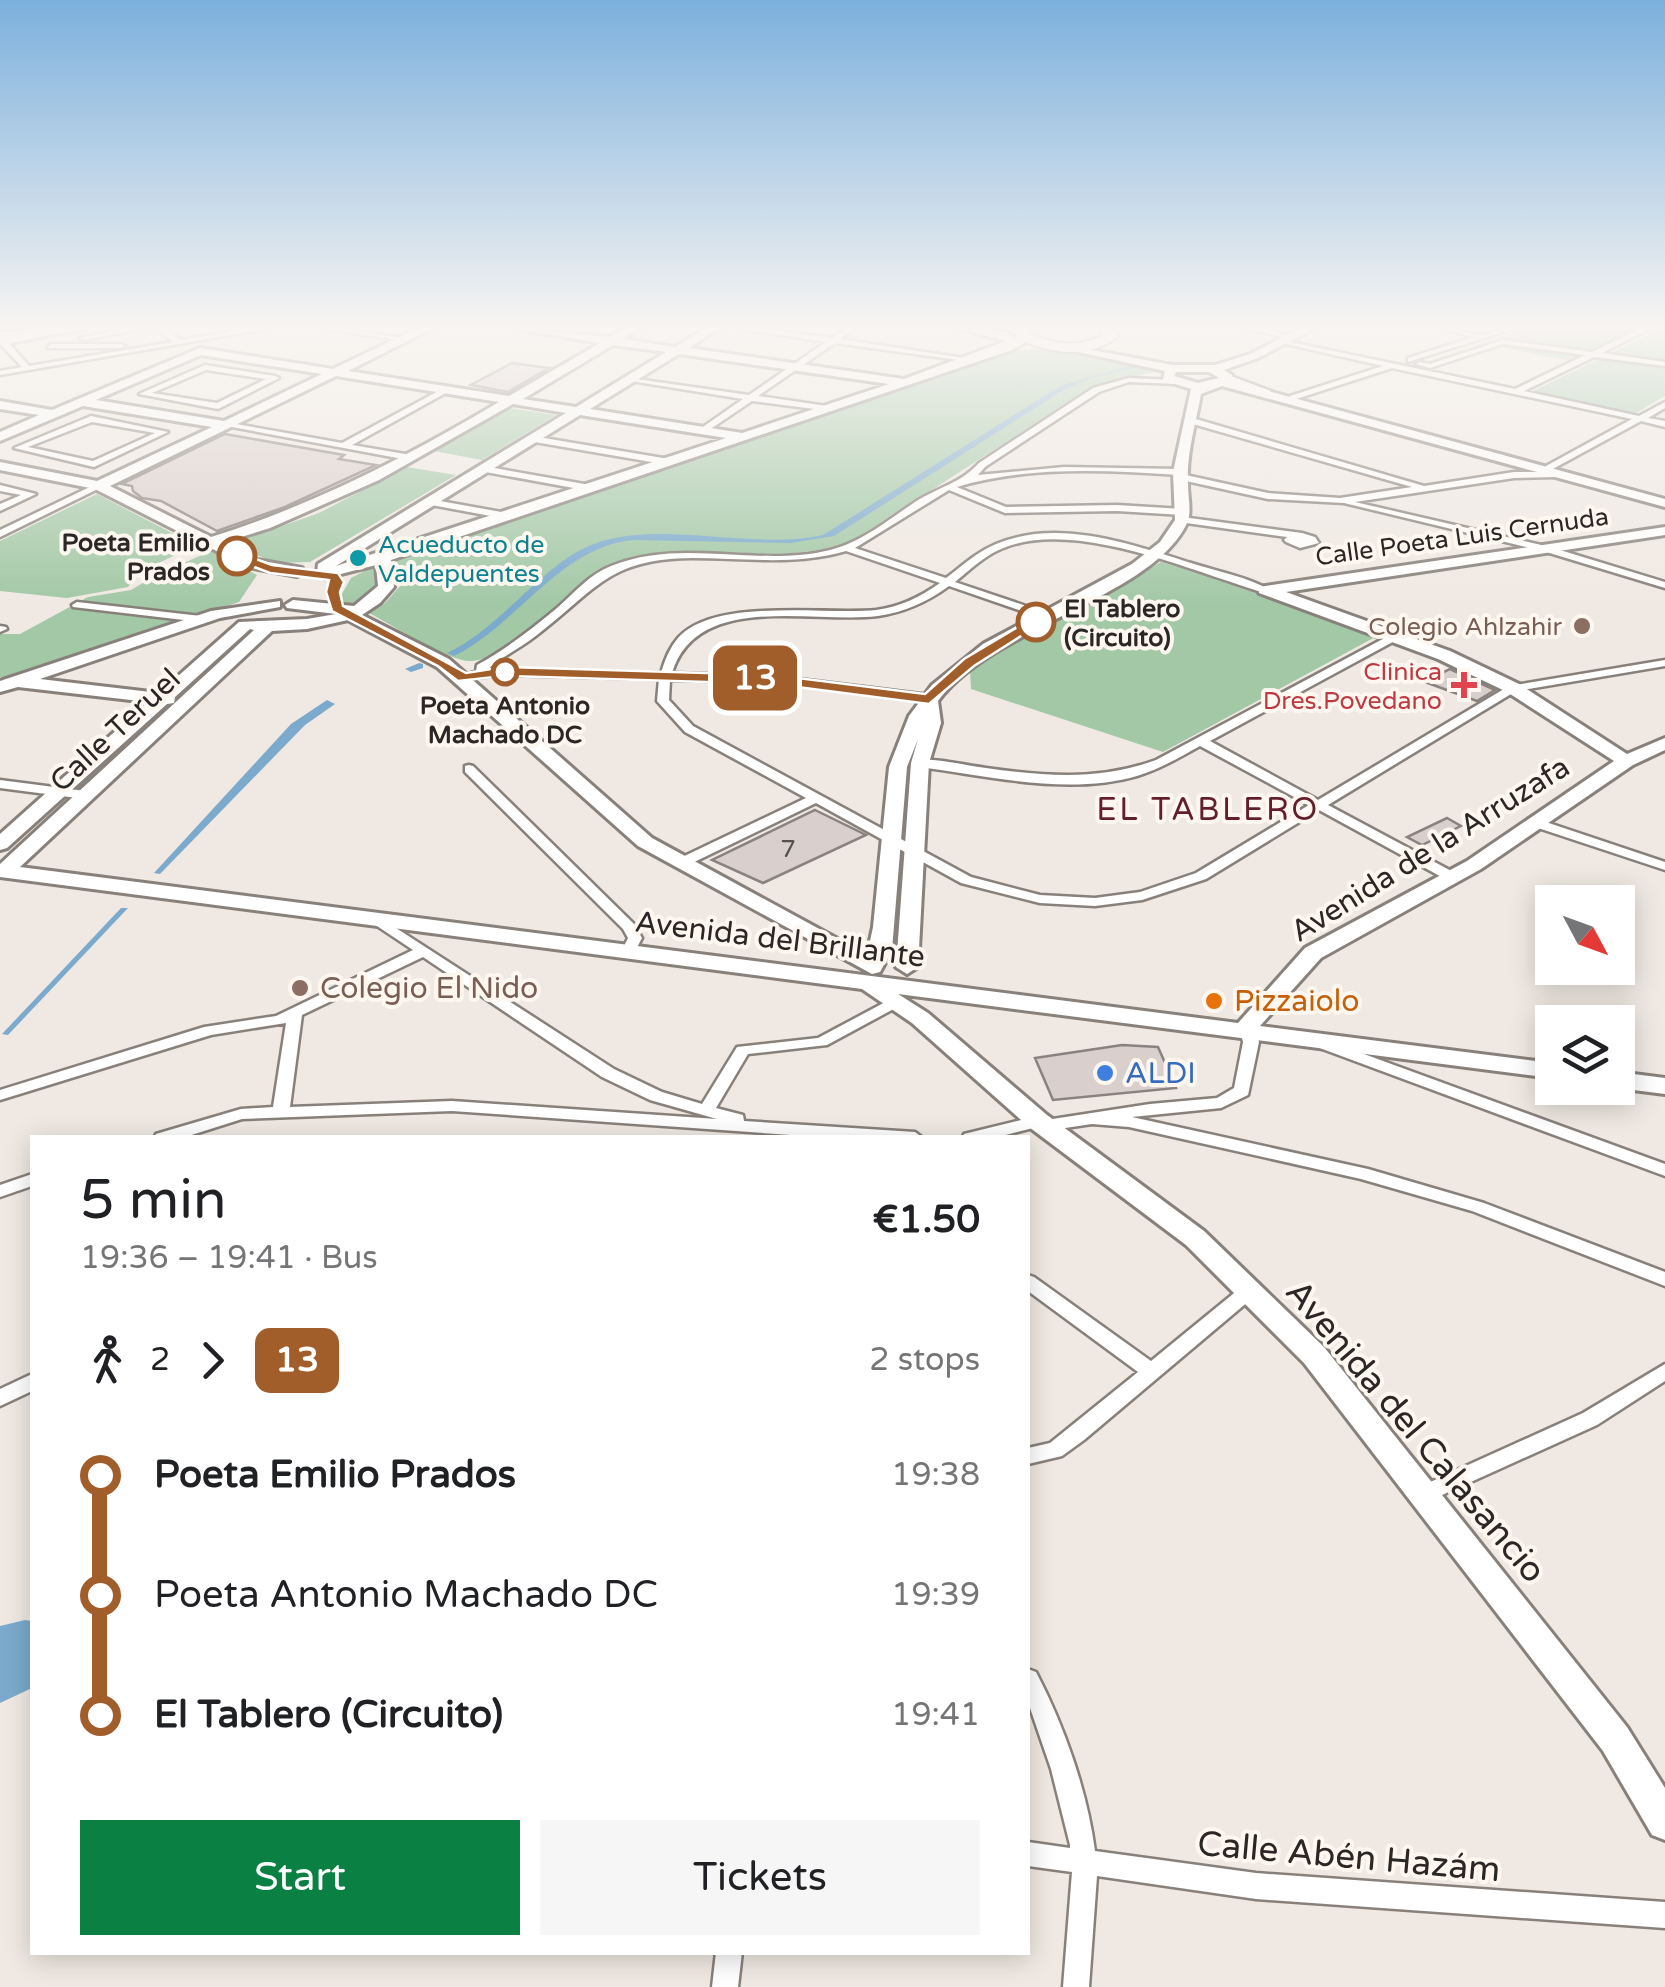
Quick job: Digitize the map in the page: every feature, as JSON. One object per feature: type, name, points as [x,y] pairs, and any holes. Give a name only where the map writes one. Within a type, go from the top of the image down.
[{"type":"main road","points":[[0,437],[38,421]]},
{"type":"main road","points":[[198,421],[225,425]]},
{"type":"main road","points":[[100,486],[234,421]]},
{"type":"main road","points":[[208,542],[306,510],[471,421]]},
{"type":"main road","points":[[209,617],[245,625],[309,624],[333,589],[430,502],[562,421]]},
{"type":"main road","points":[[639,421],[742,437]]},
{"type":"main road","points":[[253,564],[260,573],[256,587],[263,602],[293,604],[333,589],[380,559],[791,421]]},
{"type":"main road","points":[[866,974],[880,950],[900,758],[911,729],[929,699],[989,648],[1153,557],[1183,516],[1180,474],[1189,421]]},
{"type":"main road","points":[[1371,421],[1665,503]]},
{"type":"main road","points":[[0,466],[100,486],[253,564],[297,571],[333,589],[383,592],[387,582],[380,559]]},
{"type":"main road","name":"Calle Poeta Luis Cernuda","points":[[1265,590],[1665,531]]},
{"type":"main road","points":[[209,617],[256,587],[297,571]]},
{"type":"main road","name":"Avenida del Calasancio","points":[[333,589],[444,663],[472,675],[626,828],[912,1003],[1041,1123],[1196,1238],[1314,1355],[1615,1739],[1665,1822]]},
{"type":"main road","points":[[1265,590],[1398,635],[1513,688],[1626,760]]},
{"type":"main road","points":[[5,683],[209,617],[274,604]]},
{"type":"main road","name":"Calle Teruel","points":[[0,844],[245,625]]},
{"type":"main road","name":"Calle Teruel","points":[[1,872],[268,626]]},
{"type":"main road","points":[[5,683],[186,701]]},
{"type":"main road","points":[[906,966],[920,762],[932,723],[929,699]]},
{"type":"main road","name":"Avenida de la Arruzafa","points":[[1248,1030],[1250,1020],[1313,952],[1452,877],[1626,760],[1665,743]]},
{"type":"main road","name":"Avenida del Brillante","points":[[1,872],[628,952],[866,974]]},
{"type":"main road","points":[[866,974],[890,963],[906,966],[922,980],[912,1003]]},
{"type":"main road","name":"Avenida del Brillante","points":[[912,1003],[1248,1030],[1535,1069]]},
{"type":"main road","points":[[1635,1082],[1665,1086]]},
{"type":"street","points":[[81,421],[18,448],[94,464],[164,432],[89,421]]},
{"type":"street","points":[[344,446],[391,421]]},
{"type":"street","points":[[704,431],[719,421]]},
{"type":"street","points":[[970,479],[982,464],[1048,421]]},
{"type":"street","points":[[1192,421],[1425,488]]},
{"type":"street","points":[[1371,421],[1665,503]]},
{"type":"street","points":[[1373,421],[1551,471]]},
{"type":"street","points":[[1340,502],[1551,471],[1639,421]]},
{"type":"street","points":[[225,425],[408,456]]},
{"type":"street","points":[[532,439],[669,462]]},
{"type":"street","points":[[482,469],[590,488]]},
{"type":"street","points":[[499,667],[601,576],[625,564],[674,556],[799,557],[846,548],[949,487],[970,479],[1128,469],[1180,474],[1268,496],[1340,502],[1546,549],[1665,585]]},
{"type":"street","points":[[0,534],[100,486]]},
{"type":"street","points":[[949,487],[1005,510],[1123,508],[1298,536]]},
{"type":"street","points":[[0,488],[30,494],[0,508]]},
{"type":"street","points":[[430,502],[507,516]]},
{"type":"street","points":[[1265,590],[1088,539],[1032,537],[986,550],[916,602],[876,614],[757,614],[702,626],[680,640],[666,676],[664,701],[682,724],[890,842],[966,880],[1040,900],[1108,901],[1157,892],[1201,876],[1513,688],[1665,663]]},
{"type":"street","points":[[846,548],[1046,616]]},
{"type":"street","points":[[77,605],[209,617]]},
{"type":"street","points":[[920,762],[1060,778],[1110,778],[1151,767],[1398,635]]},
{"type":"street","points":[[472,675],[499,667],[799,681],[929,699]]},
{"type":"street","points":[[1200,741],[1452,877]]},
{"type":"street","points":[[469,769],[628,927],[635,938],[628,952]]},
{"type":"street","points":[[0,784],[85,795]]},
{"type":"street","points":[[681,863],[816,799]]},
{"type":"street","points":[[1537,823],[1665,866]]},
{"type":"street","points":[[379,920],[608,1073],[676,1102],[785,1129]]},
{"type":"street","points":[[0,1096],[209,1030],[280,1020],[424,951]]},
{"type":"street","points":[[706,1110],[743,1050],[822,1042],[912,1003]]},
{"type":"street","points":[[281,1111],[296,1013]]},
{"type":"street","points":[[984,1135],[1041,1123],[1220,1103],[1242,1091],[1251,1042],[1248,1030]]},
{"type":"street","points":[[1306,1037],[1665,1170]]},
{"type":"street","points":[[667,1120],[676,1102]]},
{"type":"street","points":[[171,1135],[220,1118],[281,1111],[483,1106],[871,1135]]},
{"type":"street","points":[[1094,1119],[1129,1122],[1362,1174],[1478,1207],[1665,1280]]},
{"type":"street","points":[[0,1191],[30,1181]]},
{"type":"street","points":[[1030,1283],[1152,1371]]},
{"type":"street","points":[[1030,1456],[1055,1450],[1250,1290]]},
{"type":"street","points":[[1424,1494],[1590,1419],[1665,1371]]},
{"type":"street","points":[[0,1398],[30,1383]]},
{"type":"street","points":[[1030,1683],[1042,1704],[1084,1864],[1076,1987]]},
{"type":"street","name":"Calle Abén Hazám","points":[[1030,1854],[1333,1892],[1665,1915]]},
{"type":"street","points":[[725,1987],[729,1955]]},
{"type":"green space","points":[[487,421],[547,421],[482,460],[434,451]]},
{"type":"green space","points":[[801,421],[1039,421],[856,539],[797,553],[674,552],[615,564],[579,586],[510,646],[472,661],[450,656],[369,613],[385,603],[401,585],[394,559]]},
{"type":"green space","points":[[407,467],[456,475],[310,562],[273,563],[233,543],[319,513]]},
{"type":"green space","points":[[97,494],[195,545],[141,572],[128,587],[67,598],[0,591],[0,541]]},
{"type":"green space","points":[[213,550],[257,575],[239,602],[12,678],[0,677],[0,634],[20,634],[88,597],[131,590],[148,580],[159,581],[186,562]]},
{"type":"green space","points":[[1161,562],[1262,592],[1379,635],[1163,752],[971,689],[970,671],[997,651]]},
{"type":"green space","points":[[376,565],[382,583],[353,608],[344,607],[339,599],[351,578]]},
{"type":"water","points":[[1005,421],[1015,421],[834,536],[791,543],[633,540],[607,546],[561,572],[477,642],[454,656],[447,653],[486,628],[557,566],[594,544],[648,534],[767,540],[823,535]]},
{"type":"water","points":[[327,700],[335,704],[305,725],[160,874],[154,873],[291,724]]},
{"type":"water","points":[[121,908],[128,908],[8,1035],[2,1034]]},
{"type":"water","points":[[30,1621],[30,1689],[0,1703],[0,1626]]},
{"type":"building","points":[[225,434],[344,455],[339,459],[376,465],[285,507],[217,531],[161,501],[142,498],[132,486],[122,484]]},
{"type":"building","name":"Clinica Dres.Povedano","points":[[1450,669],[1495,690],[1477,701],[1425,682]]},
{"type":"building","points":[[815,810],[866,835],[763,883],[712,860]]},
{"type":"building","points":[[1447,818],[1461,826],[1422,845],[1407,837]]},
{"type":"building","name":"ALDI","points":[[1122,1045],[1158,1047],[1176,1088],[1053,1100],[1035,1058]]},
{"type":"waterway","points":[[411,669],[419,666]]},
{"type":"bus line","name":"13","points":[[237,556],[270,569],[316,571],[333,576],[338,582],[333,592],[337,608],[444,663],[463,678],[482,672],[504,672],[774,679],[929,699],[969,662],[1036,622]]},
{"type":"place","name":"Poeta Emilio Prados","points":[[237,556]]},
{"type":"place","name":"Acueducto de Valdepuentes","points":[[358,558]]},
{"type":"place","name":"El Tablero (Circuito)","points":[[1036,622]]},
{"type":"place","name":"Colegio Ahlzahir","points":[[1582,626]]},
{"type":"place","name":"Poeta Antonio Machado DC","points":[[505,672]]},
{"type":"place","name":"Clinica Dres.Povedano","points":[[1464,685]]},
{"type":"place","name":"Colegio El Nido","points":[[300,988]]},
{"type":"place","name":"Pizzaiolo","points":[[1214,1001]]},
{"type":"place","name":"ALDI","points":[[1105,1073]]},
{"type":"district","name":"EL TABLERO","points":[[1208,809]]}]
